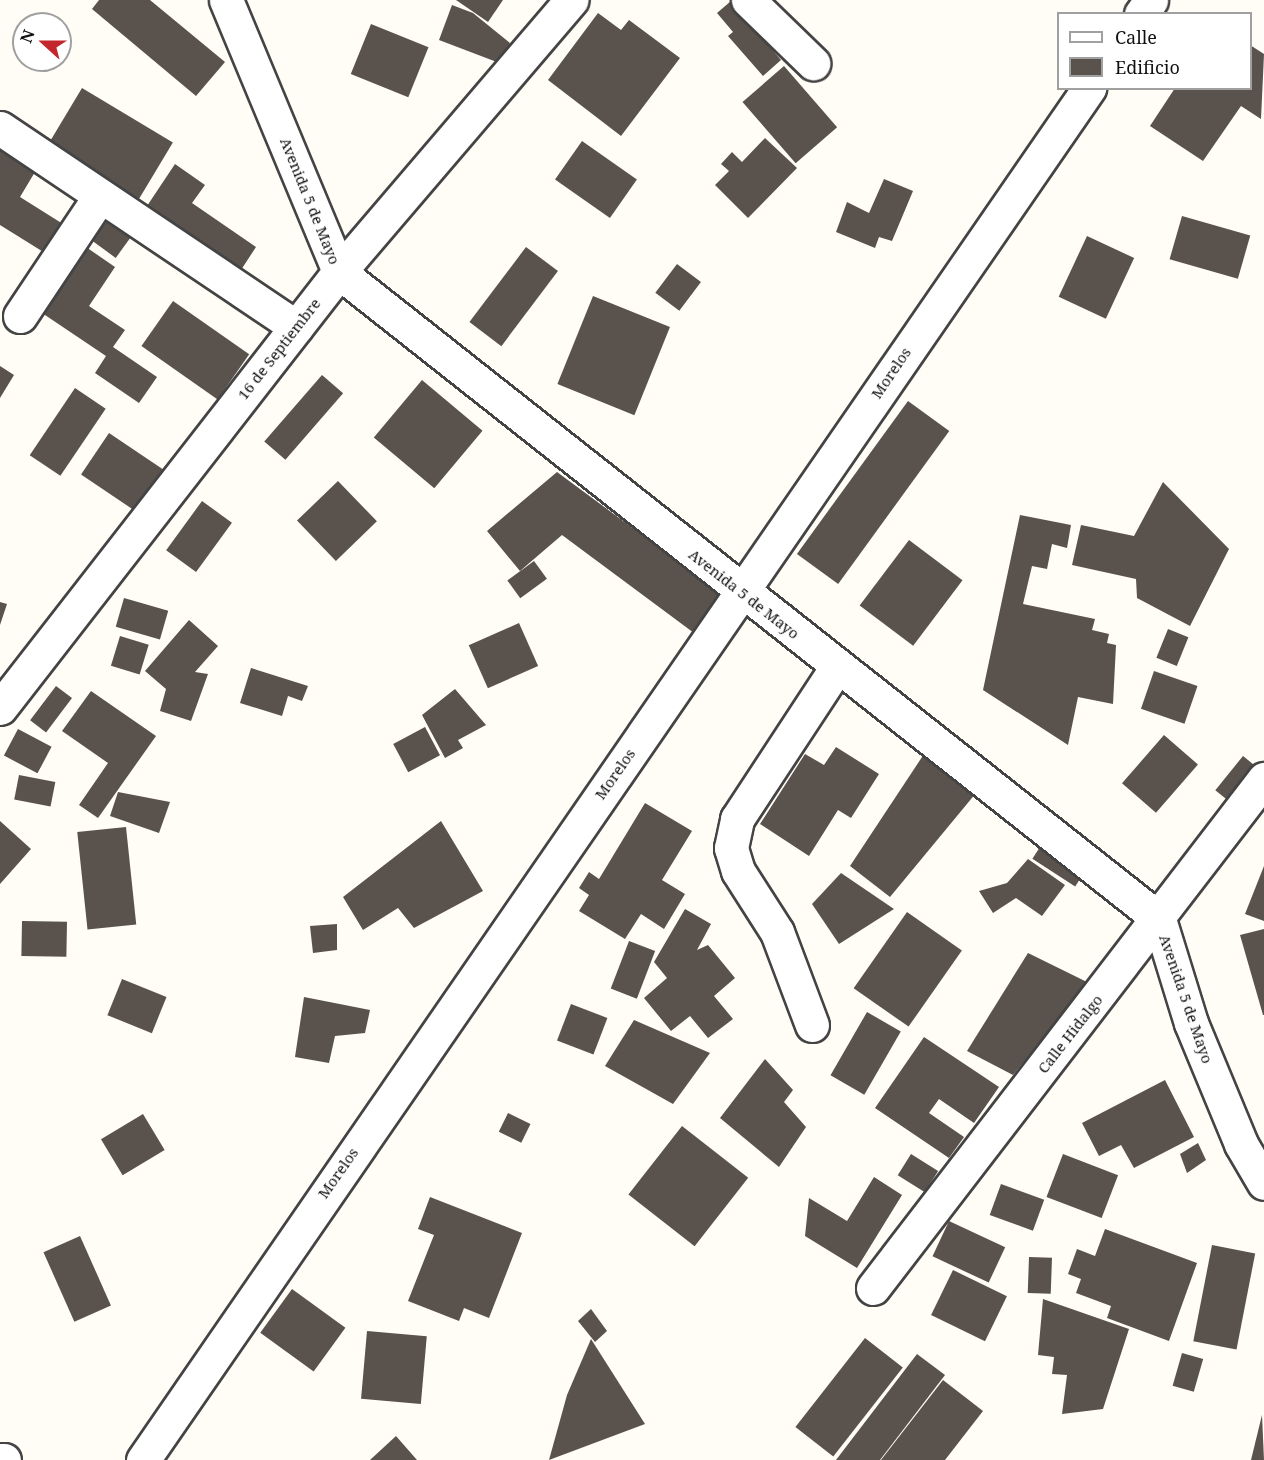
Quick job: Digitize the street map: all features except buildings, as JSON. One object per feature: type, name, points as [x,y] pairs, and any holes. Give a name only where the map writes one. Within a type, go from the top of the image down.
[{"type":"street","name":"Avenida 5 de Mayo","points":[[226,0],[339,272],[1159,919],[1191,1023],[1241,1144],[1264,1183]]},
{"type":"street","name":"16 de Septiembre","points":[[0,708],[339,272],[571,0]]},
{"type":"street","points":[[748,0],[813,63]]},
{"type":"street","name":"Morelos","points":[[143,1460],[1088,90]]},
{"type":"street","points":[[0,128],[296,327]]},
{"type":"street","points":[[20,316],[100,196]]},
{"type":"street","points":[[812,1025],[777,932],[738,871],[731,848],[736,819],[837,667]]},
{"type":"street","name":"Calle Hidalgo","points":[[873,1288],[1159,919],[1264,779]]}]
